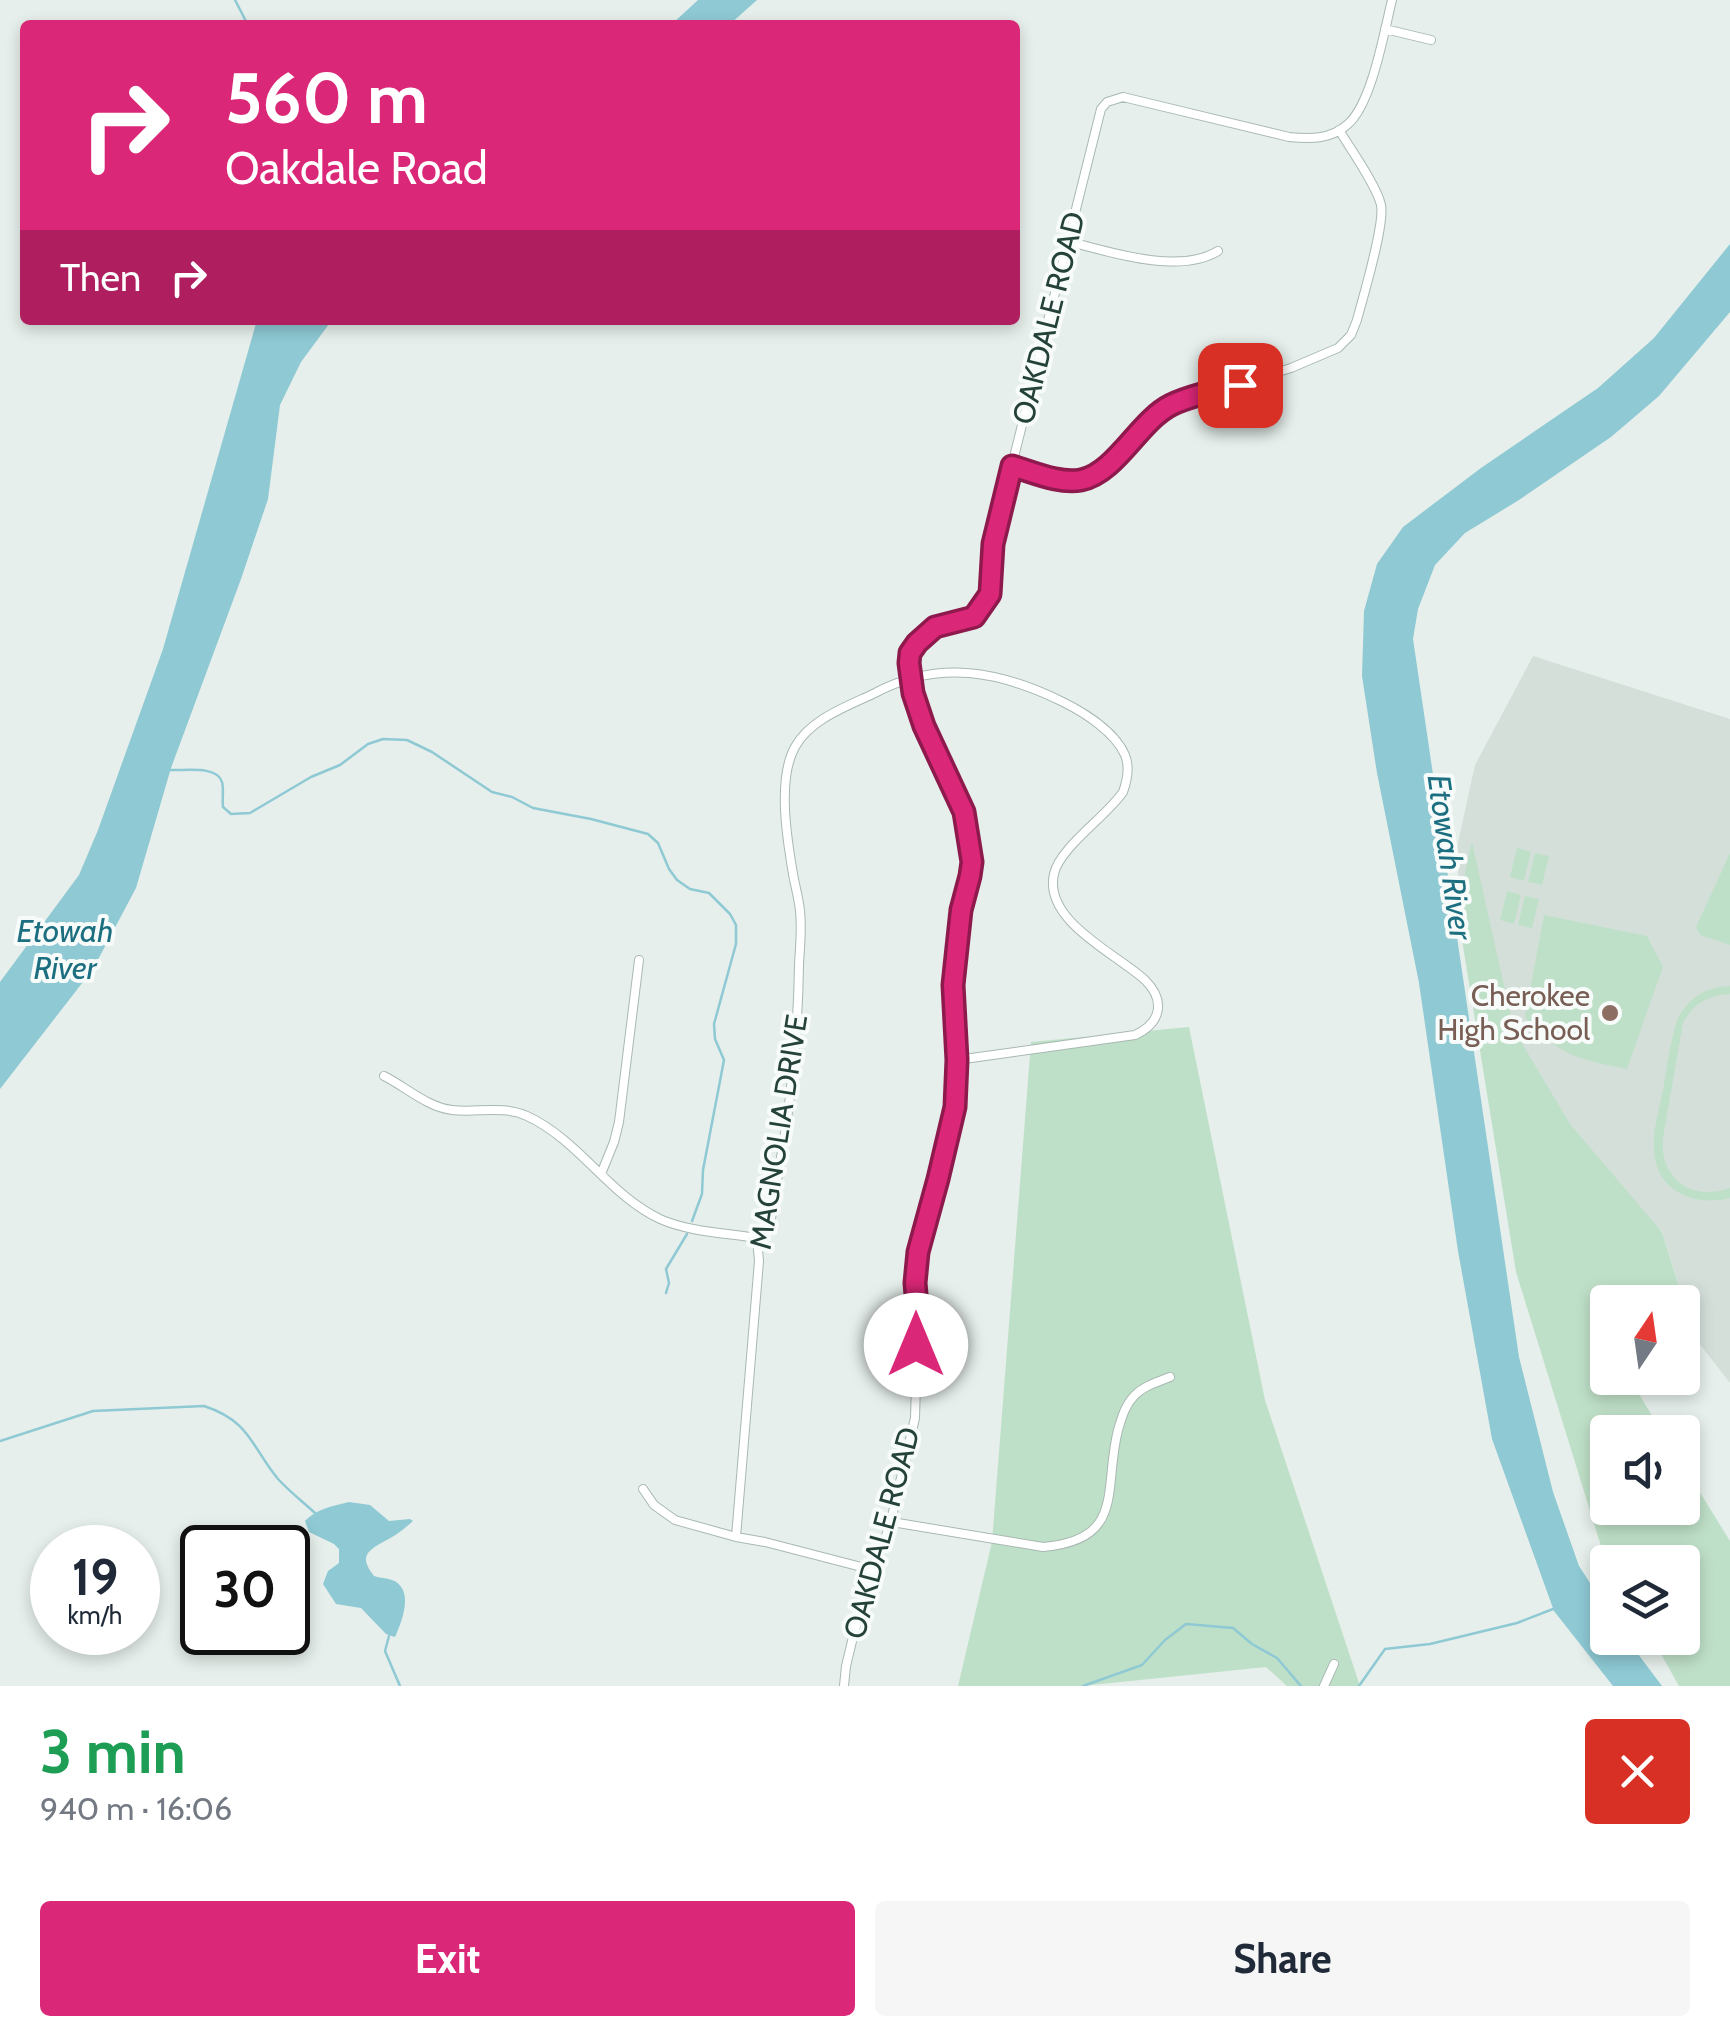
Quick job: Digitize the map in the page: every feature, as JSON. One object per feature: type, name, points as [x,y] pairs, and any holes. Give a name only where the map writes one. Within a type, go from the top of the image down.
[{"type":"street","points":[[1012,466],[1058,479],[1078,481],[1090,477],[1170,406],[1291,368],[1338,348],[1350,335],[1381,223],[1381,205],[1339,130],[1349,124],[1366,96],[1392,0]]},
{"type":"street","points":[[1385,29],[1431,40]]},
{"type":"street","name":"OAKDALE ROAD","points":[[844,1686],[854,1633],[872,1570],[885,1544],[915,1418],[918,1252],[955,1107],[953,985],[961,910],[970,876],[970,840],[964,812],[924,726],[913,693],[910,653],[935,627],[974,617],[990,594],[993,544],[1106,102],[1116,98],[1142,100],[1288,138],[1312,139],[1339,130]]},
{"type":"street","points":[[1068,241],[1115,254],[1180,262],[1206,258],[1218,251]]},
{"type":"street","points":[[1259,377],[1261,391]]},
{"type":"street","name":"MAGNOLIA DRIVE","points":[[736,1537],[758,1238],[768,1228],[783,1146],[798,1010],[800,910],[788,830],[788,764],[796,745],[814,724],[888,686],[911,677],[972,672],[1020,684],[1070,706],[1104,729],[1126,756],[1123,792],[1059,861],[1052,883],[1065,914],[1087,938],[1143,979],[1154,992],[1157,1016],[1154,1023],[1136,1035],[957,1060]]},
{"type":"street","points":[[601,1174],[620,1122],[639,960]]},
{"type":"street","points":[[384,1076],[450,1110],[495,1109],[524,1114],[549,1129],[631,1201],[661,1220],[758,1238]]},
{"type":"street","points":[[890,1525],[898,1522],[1043,1546],[1082,1538],[1106,1511],[1114,1449],[1124,1410],[1144,1387],[1170,1378]]},
{"type":"street","points":[[643,1488],[654,1506],[675,1520],[872,1570]]},
{"type":"street","points":[[1324,1686],[1334,1664]]},
{"type":"shaded area","name":"Cherokee High School","points":[[1533,656],[1730,719],[1730,1383],[1700,1344],[1700,1285],[1679,1285],[1662,1231],[1520,1112],[1460,914],[1457,847],[1475,765]]},
{"type":"green space","points":[[1472,842],[1514,1030],[1570,1124],[1662,1232],[1678,1285],[1590,1285],[1590,1395],[1639,1395],[1652,1415],[1590,1415],[1590,1511],[1516,1272],[1457,909]]},
{"type":"green space","points":[[1517,848],[1531,852],[1524,881],[1510,877]]},
{"type":"green space","points":[[1535,853],[1549,856],[1542,885],[1528,882]]},
{"type":"green space","points":[[1730,853],[1730,945],[1700,935],[1696,927]]},
{"type":"green space","points":[[1507,891],[1521,895],[1514,924],[1500,920]]},
{"type":"green space","points":[[1525,896],[1539,899],[1532,928],[1518,925]]},
{"type":"green space","points":[[1544,915],[1647,936],[1663,967],[1627,1069],[1570,1054],[1548,1040],[1525,1017]]},
{"type":"green space","points":[[1730,986],[1730,994],[1702,1002],[1683,1023],[1663,1138],[1667,1165],[1681,1184],[1703,1192],[1730,1188],[1730,1198],[1704,1200],[1680,1193],[1662,1177],[1654,1152],[1655,1129],[1677,1020],[1698,995]]},
{"type":"green space","points":[[1189,1027],[1265,1400],[1360,1686],[1287,1686],[1266,1667],[1082,1686],[958,1686],[992,1542],[1031,1042]]},
{"type":"green space","points":[[1700,1492],[1730,1541],[1730,1686],[1679,1686],[1662,1655],[1700,1655],[1700,1545],[1601,1545],[1594,1525],[1700,1525]]},
{"type":"water","points":[[698,0],[757,0],[735,20],[676,20]]},
{"type":"water","name":"Etowah River","points":[[1730,244],[1730,312],[1659,396],[1611,437],[1465,533],[1435,565],[1418,609],[1413,639],[1519,1357],[1553,1492],[1579,1566],[1590,1583],[1590,1655],[1639,1655],[1662,1686],[1613,1686],[1554,1611],[1492,1439],[1458,1251],[1419,983],[1362,676],[1364,611],[1377,564],[1403,527],[1598,388],[1654,338]]},
{"type":"water","name":"Etowah River","points":[[256,325],[328,325],[301,362],[280,405],[268,499],[171,768],[136,888],[93,969],[0,1089],[0,982],[79,875],[163,649]]},
{"type":"water","points":[[349,1502],[370,1505],[389,1521],[413,1521],[366,1556],[374,1576],[392,1580],[403,1590],[405,1606],[395,1637],[386,1634],[361,1608],[336,1604],[323,1584],[328,1571],[339,1563],[339,1549],[310,1532],[305,1521],[320,1511]]},
{"type":"waterway","points":[[235,0],[245,20]]},
{"type":"waterway","points":[[169,770],[214,773],[222,782],[223,807],[231,814],[250,813],[311,777],[340,765],[368,744],[383,739],[407,740],[492,792],[533,808],[648,834],[658,843],[677,880],[690,889],[709,893],[736,925],[736,944],[714,1024],[715,1039],[724,1060],[702,1194],[692,1221]]},
{"type":"waterway","points":[[666,1293],[666,1269],[687,1234]]},
{"type":"waterway","points":[[0,1441],[93,1411],[204,1406],[241,1427],[278,1479],[315,1513]]},
{"type":"waterway","points":[[1359,1686],[1385,1649],[1430,1644],[1517,1623],[1553,1609]]},
{"type":"waterway","points":[[1083,1686],[1142,1665],[1186,1624],[1233,1628],[1277,1658],[1301,1686]]},
{"type":"waterway","points":[[389,1636],[385,1651],[400,1686]]},
{"type":"place","name":"Cherokee High School","points":[[1610,1013]]},
{"type":"route","points":[[916,1345],[918,1252],[955,1107],[953,985],[961,910],[972,862],[964,812],[913,693],[910,653],[935,627],[974,617],[990,594],[993,544],[1012,466],[1058,479],[1078,481],[1090,477],[1170,406],[1240,385]]}]
